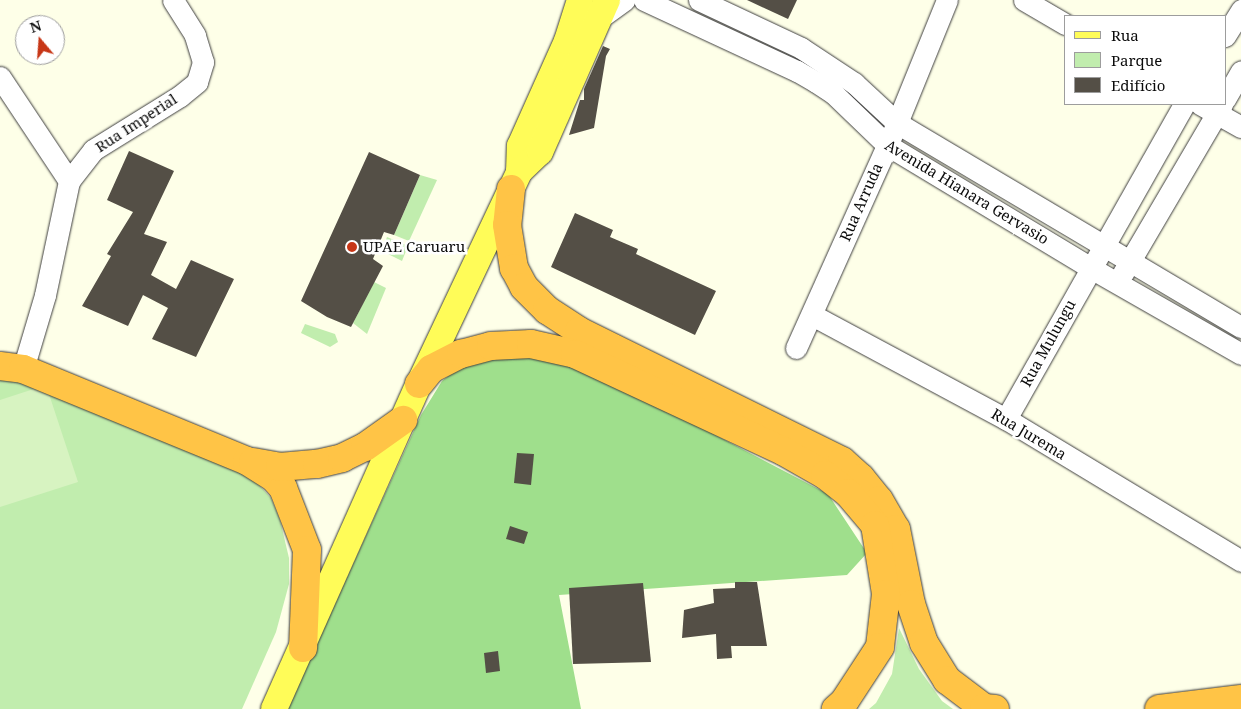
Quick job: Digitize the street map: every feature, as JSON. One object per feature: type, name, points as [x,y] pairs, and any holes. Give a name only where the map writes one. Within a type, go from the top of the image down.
[{"type":"highway","points":[[515,180],[507,225],[514,268],[524,286],[547,310],[578,331],[842,461],[861,478],[879,500],[896,529],[911,604],[924,643],[947,680],[984,708],[995,709]]},
{"type":"highway","points":[[419,384],[431,369],[461,354],[490,346],[531,344],[575,354],[783,451],[825,475],[848,493],[875,525],[886,594],[880,647],[844,702],[836,709]]},
{"type":"highway","points":[[12,367],[247,461],[273,477],[282,488],[307,550],[303,648]]},
{"type":"highway","points":[[247,461],[280,467],[317,464],[333,460],[364,447],[403,420]]},
{"type":"highway","points":[[1159,709],[1241,699]]},
{"type":"main road","points":[[515,180],[520,146],[567,41],[580,0]]},
{"type":"main road","points":[[274,709],[303,648],[419,384],[515,180],[540,152],[604,8]]},
{"type":"street","name":"Rua Imperial","points":[[12,367],[47,286],[69,181],[93,150],[180,96],[197,82],[203,62],[195,35],[173,0]]},
{"type":"street","points":[[604,8],[624,0]]},
{"type":"street","name":"Avenida Hianara Gervasio","points":[[644,0],[797,71],[816,82],[833,93],[887,145],[1091,268],[1241,354]]},
{"type":"street","name":"Avenida Hianara Gervasio","points":[[699,0],[801,48],[854,83],[897,124],[1241,327]]},
{"type":"street","name":"Rua Arruda","points":[[796,348],[897,124],[947,0]]},
{"type":"street","points":[[1024,0],[1064,23]]},
{"type":"street","points":[[1226,34],[1241,10]]},
{"type":"street","points":[[1226,91],[1241,71]]},
{"type":"street","points":[[0,76],[69,181]]},
{"type":"street","name":"Rua Mulungu","points":[[1006,419],[1183,105]]},
{"type":"street","points":[[1118,282],[1216,105],[1241,127]]},
{"type":"street","name":"Rua Jurema","points":[[812,315],[1006,419],[1241,561]]},
{"type":"green space","points":[[420,175],[437,180],[409,241],[394,235]]},
{"type":"green space","points":[[387,237],[408,246],[402,261],[382,251]]},
{"type":"green space","points":[[374,282],[386,288],[367,334],[353,323]]},
{"type":"green space","points":[[305,324],[335,334],[338,342],[330,347],[301,333]]},
{"type":"green space","points":[[496,351],[576,362],[828,494],[867,553],[847,575],[559,595],[581,709],[287,709],[421,415],[442,381],[460,367]]},
{"type":"green space","points":[[0,372],[252,477],[271,498],[280,520],[289,558],[289,584],[276,632],[242,709],[0,709]]},
{"type":"green space","points":[[46,385],[78,482],[0,507],[0,400]]},
{"type":"green space","points":[[899,628],[919,669],[942,701],[953,709],[869,709],[876,703],[892,674]]},
{"type":"building","points":[[747,0],[797,0],[788,19]]},
{"type":"building","points":[[603,46],[610,49],[606,56],[594,128],[569,135],[580,100],[584,100],[584,89]]},
{"type":"building","points":[[129,151],[174,171],[144,234],[167,242],[151,275],[176,289],[191,260],[234,279],[196,357],[152,339],[168,308],[143,295],[128,326],[82,306],[111,256],[107,254],[133,212],[107,200]]},
{"type":"building","name":"UPAE Caruaru","points":[[369,152],[420,175],[394,235],[384,232],[373,259],[383,266],[351,327],[327,317],[301,301]]},
{"type":"building","points":[[575,213],[613,230],[610,237],[638,249],[636,254],[716,291],[695,335],[551,267]]},
{"type":"building","points":[[517,453],[534,454],[531,485],[514,483]]},
{"type":"building","points":[[510,526],[528,532],[524,544],[506,539]]},
{"type":"building","points":[[735,582],[757,582],[767,646],[731,646],[732,658],[717,659],[716,634],[682,638],[684,610],[714,603],[713,589],[735,588]]},
{"type":"building","points":[[643,583],[651,662],[573,664],[569,588]]},
{"type":"building","points":[[498,651],[500,671],[486,673],[484,653]]},
{"type":"place","name":"UPAE Caruaru","points":[[352,247]]}]
